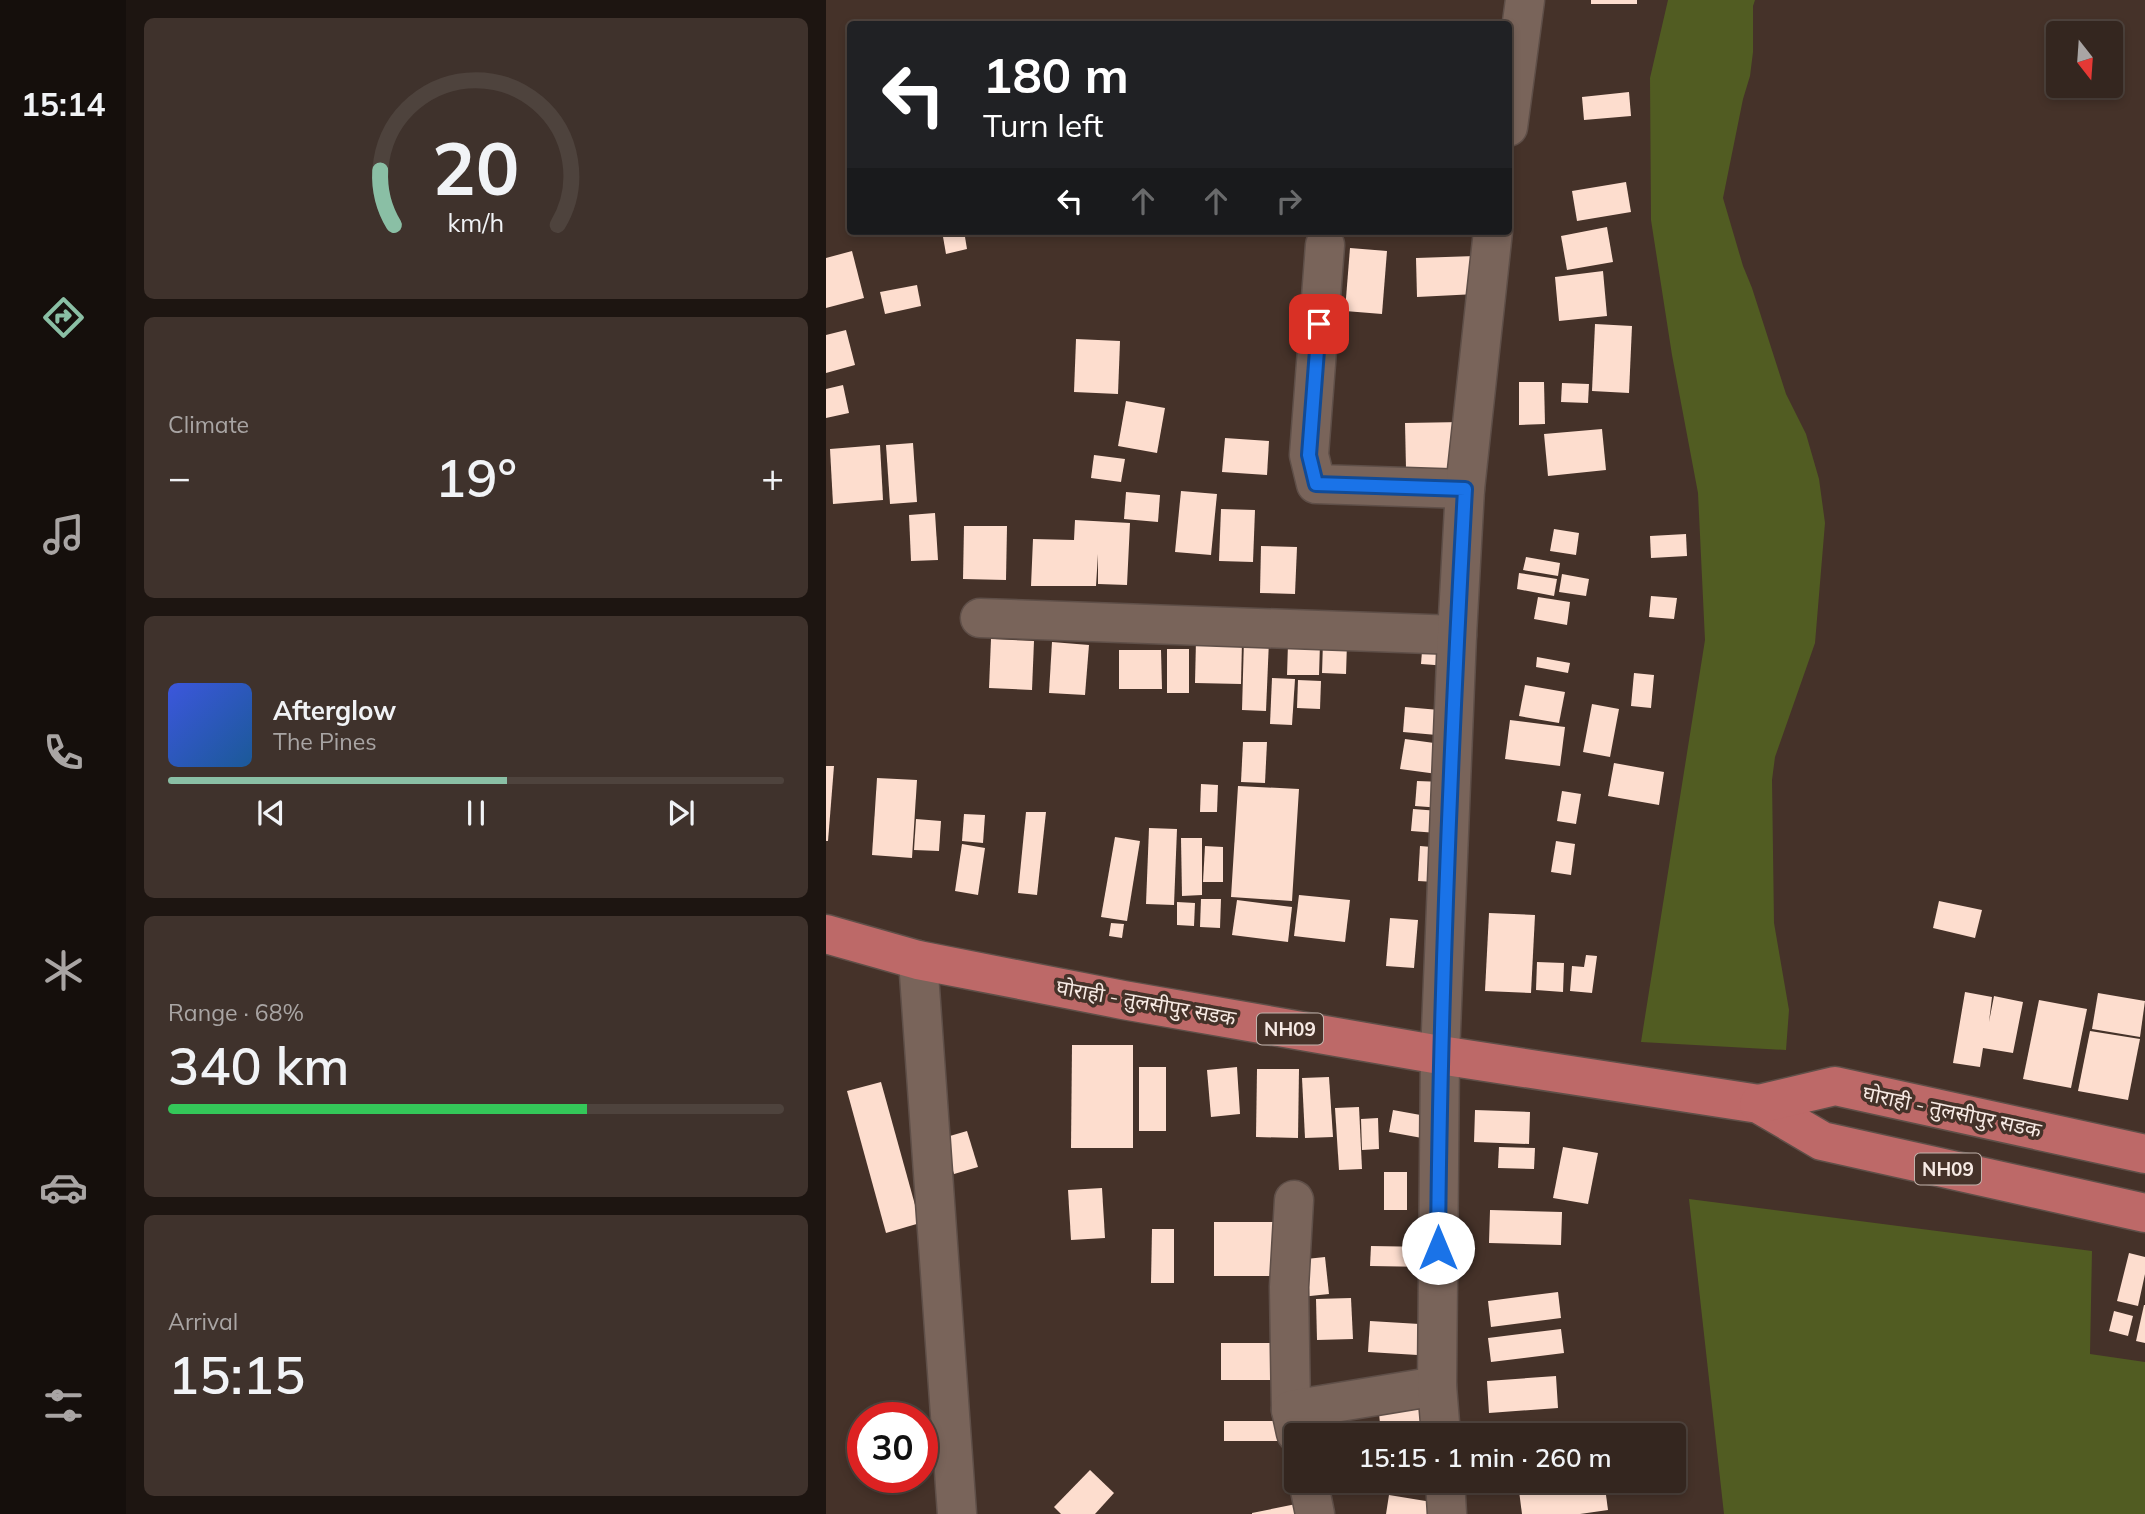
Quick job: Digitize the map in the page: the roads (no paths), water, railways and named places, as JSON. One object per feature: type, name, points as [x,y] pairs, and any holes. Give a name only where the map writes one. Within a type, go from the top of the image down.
[{"type":"main road","name":"घोराही - तुलसीपुर सडक","points":[[826,934],[918,960],[1123,1000],[1440,1055],[1759,1104],[1822,1141],[2145,1213]]},
{"type":"main road","name":"घोराही - तुलसीपुर सडक","points":[[1759,1104],[1835,1086],[2145,1154]]},
{"type":"street","points":[[1512,97],[1525,0]]},
{"type":"street","points":[[1440,1423],[1437,1387],[1440,1055],[1457,635],[1465,489],[1493,235]]},
{"type":"street","points":[[1325,245],[1309,455],[1316,484],[1465,489]]},
{"type":"street","points":[[980,618],[1457,635]]},
{"type":"street","points":[[918,960],[957,1514]]},
{"type":"street","points":[[1294,1200],[1289,1287],[1294,1422],[1437,1387]]},
{"type":"street","points":[[1311,1493],[1315,1514]]},
{"type":"street","points":[[1446,1493],[1447,1514]]}]
